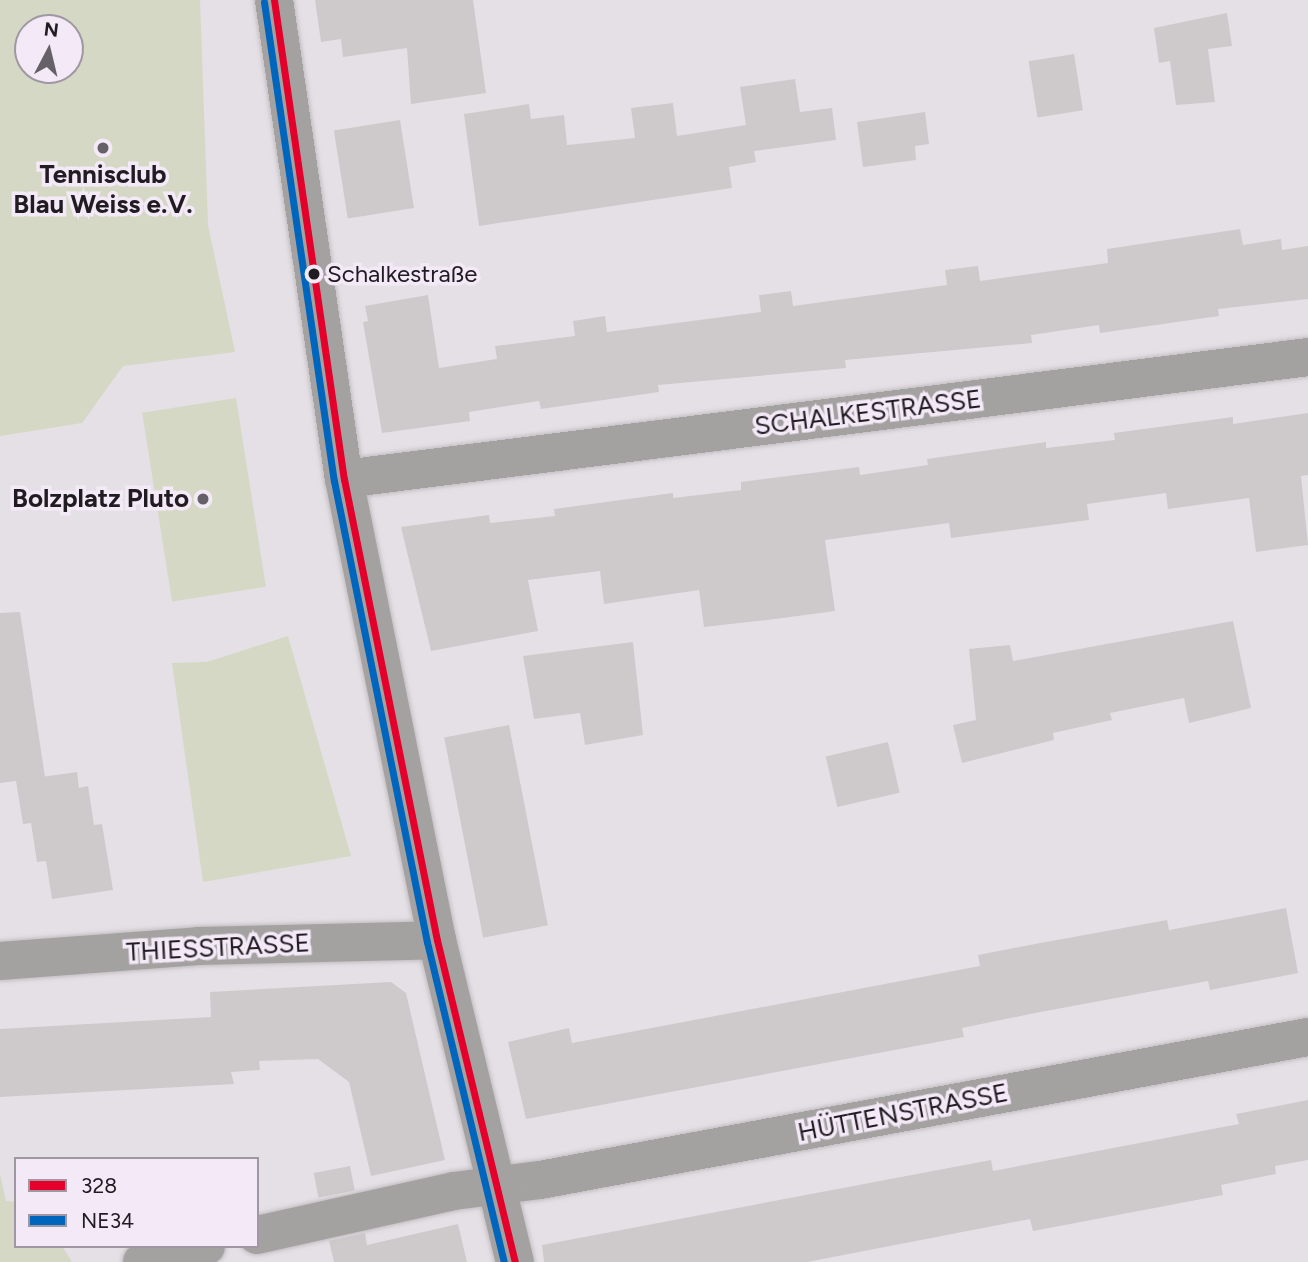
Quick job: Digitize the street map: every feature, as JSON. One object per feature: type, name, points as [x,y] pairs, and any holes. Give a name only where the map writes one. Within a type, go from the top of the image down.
[{"type":"street","points":[[274,0],[344,479],[437,940],[515,1262]]},
{"type":"street","name":"SCHALKESTRASSE","points":[[344,479],[1308,357]]},
{"type":"street","name":"THIESSTRASSE","points":[[0,961],[198,946],[437,940]]},
{"type":"street","name":"HÜTTENSTRASSE","points":[[259,1235],[498,1186],[1308,1037]]},
{"type":"street","points":[[142,1262],[197,1248]]},
{"type":"green space","name":"Tennisclub Blau Weiss e.V.","points":[[0,0],[200,0],[208,225],[235,352],[123,366],[82,423],[0,436]]},
{"type":"green space","name":"Bolzplatz Pluto","points":[[236,398],[266,587],[172,602],[142,413]]},
{"type":"green space","points":[[288,636],[351,856],[203,882],[172,663],[207,662]]},
{"type":"green space","points":[[0,1174],[6,1201],[14,1202],[14,1248],[63,1248],[72,1262],[0,1262]]},
{"type":"building","points":[[315,0],[473,0],[486,93],[411,104],[407,48],[343,57],[341,39],[321,42]]},
{"type":"building","points":[[1227,13],[1232,46],[1208,49],[1215,102],[1176,105],[1170,61],[1159,63],[1154,28]]},
{"type":"building","points":[[1074,54],[1083,110],[1037,117],[1029,61]]},
{"type":"building","points":[[795,79],[800,112],[832,108],[836,140],[754,151],[756,162],[729,167],[732,188],[479,226],[464,114],[529,104],[531,119],[564,115],[567,145],[635,138],[631,108],[673,103],[677,136],[746,125],[740,87]]},
{"type":"building","points":[[925,112],[929,144],[915,146],[916,160],[863,167],[857,122]]},
{"type":"building","points":[[400,120],[414,208],[348,218],[334,130]]},
{"type":"building","points":[[1240,229],[1243,245],[1281,239],[1282,250],[1308,246],[1308,299],[1218,309],[1219,316],[1100,333],[1099,325],[1031,335],[1032,343],[845,360],[846,368],[658,385],[659,392],[541,409],[539,401],[469,412],[470,421],[382,433],[363,322],[368,321],[365,306],[428,295],[439,368],[497,359],[495,346],[575,336],[573,321],[605,316],[607,332],[761,312],[759,295],[791,291],[793,306],[947,285],[945,270],[978,266],[980,281],[1108,263],[1107,249]]},
{"type":"building","points":[[1308,413],[1308,475],[1301,476],[1308,545],[1256,552],[1249,498],[1168,509],[1166,493],[1087,504],[1089,520],[951,538],[949,523],[825,540],[835,611],[775,619],[704,627],[699,590],[604,604],[600,571],[528,580],[538,631],[431,651],[401,527],[489,515],[490,523],[555,516],[554,509],[673,493],[673,498],[741,490],[741,482],[859,467],[860,475],[928,465],[927,459],[1046,442],[1046,448],[1115,440],[1114,433],[1233,417],[1233,424]]},
{"type":"building","points":[[20,612],[45,777],[77,772],[79,788],[88,786],[94,825],[102,824],[113,890],[52,899],[46,861],[37,862],[31,823],[23,824],[16,781],[0,783],[0,613]]},
{"type":"building","points":[[1233,621],[1251,708],[1189,723],[1184,698],[1110,713],[1112,720],[1053,733],[1054,740],[962,763],[953,725],[976,720],[969,649],[1010,645],[1013,661]]},
{"type":"building","points":[[633,642],[643,735],[585,745],[580,713],[534,719],[523,656]]},
{"type":"building","points":[[509,725],[548,925],[483,938],[444,738]]},
{"type":"building","points":[[888,742],[900,793],[837,807],[826,756]]},
{"type":"building","points":[[1286,908],[1298,973],[1210,990],[1208,981],[1035,1013],[962,1028],[964,1037],[526,1119],[508,1042],[569,1028],[572,1043],[980,966],[978,955],[1035,944],[1167,920],[1169,930]]},
{"type":"building","points":[[391,982],[406,993],[445,1160],[371,1176],[349,1082],[318,1059],[259,1061],[260,1070],[231,1072],[234,1084],[0,1097],[0,1029],[211,1017],[210,992]]},
{"type":"building","points":[[1308,1100],[1308,1160],[1275,1166],[1276,1174],[1221,1185],[1223,1195],[1033,1231],[1030,1219],[807,1262],[544,1262],[542,1245],[991,1160],[993,1171],[1239,1124],[1236,1114]]},
{"type":"building","points":[[350,1166],[355,1191],[318,1198],[314,1173]]},
{"type":"building","points":[[458,1224],[467,1262],[334,1262],[329,1241],[365,1233],[367,1245]]},
{"type":"transit line","name":"328","points":[[274,0],[344,479],[437,940],[515,1262]]},
{"type":"transit line","name":"NE34","points":[[264,2],[334,481],[427,942],[504,1262]]},
{"type":"place","name":"Tennisclub Blau Weiss e.V.","points":[[103,148]]},
{"type":"place","name":"Schalkestraße","points":[[314,274]]},
{"type":"place","name":"Bolzplatz Pluto","points":[[203,499]]}]
